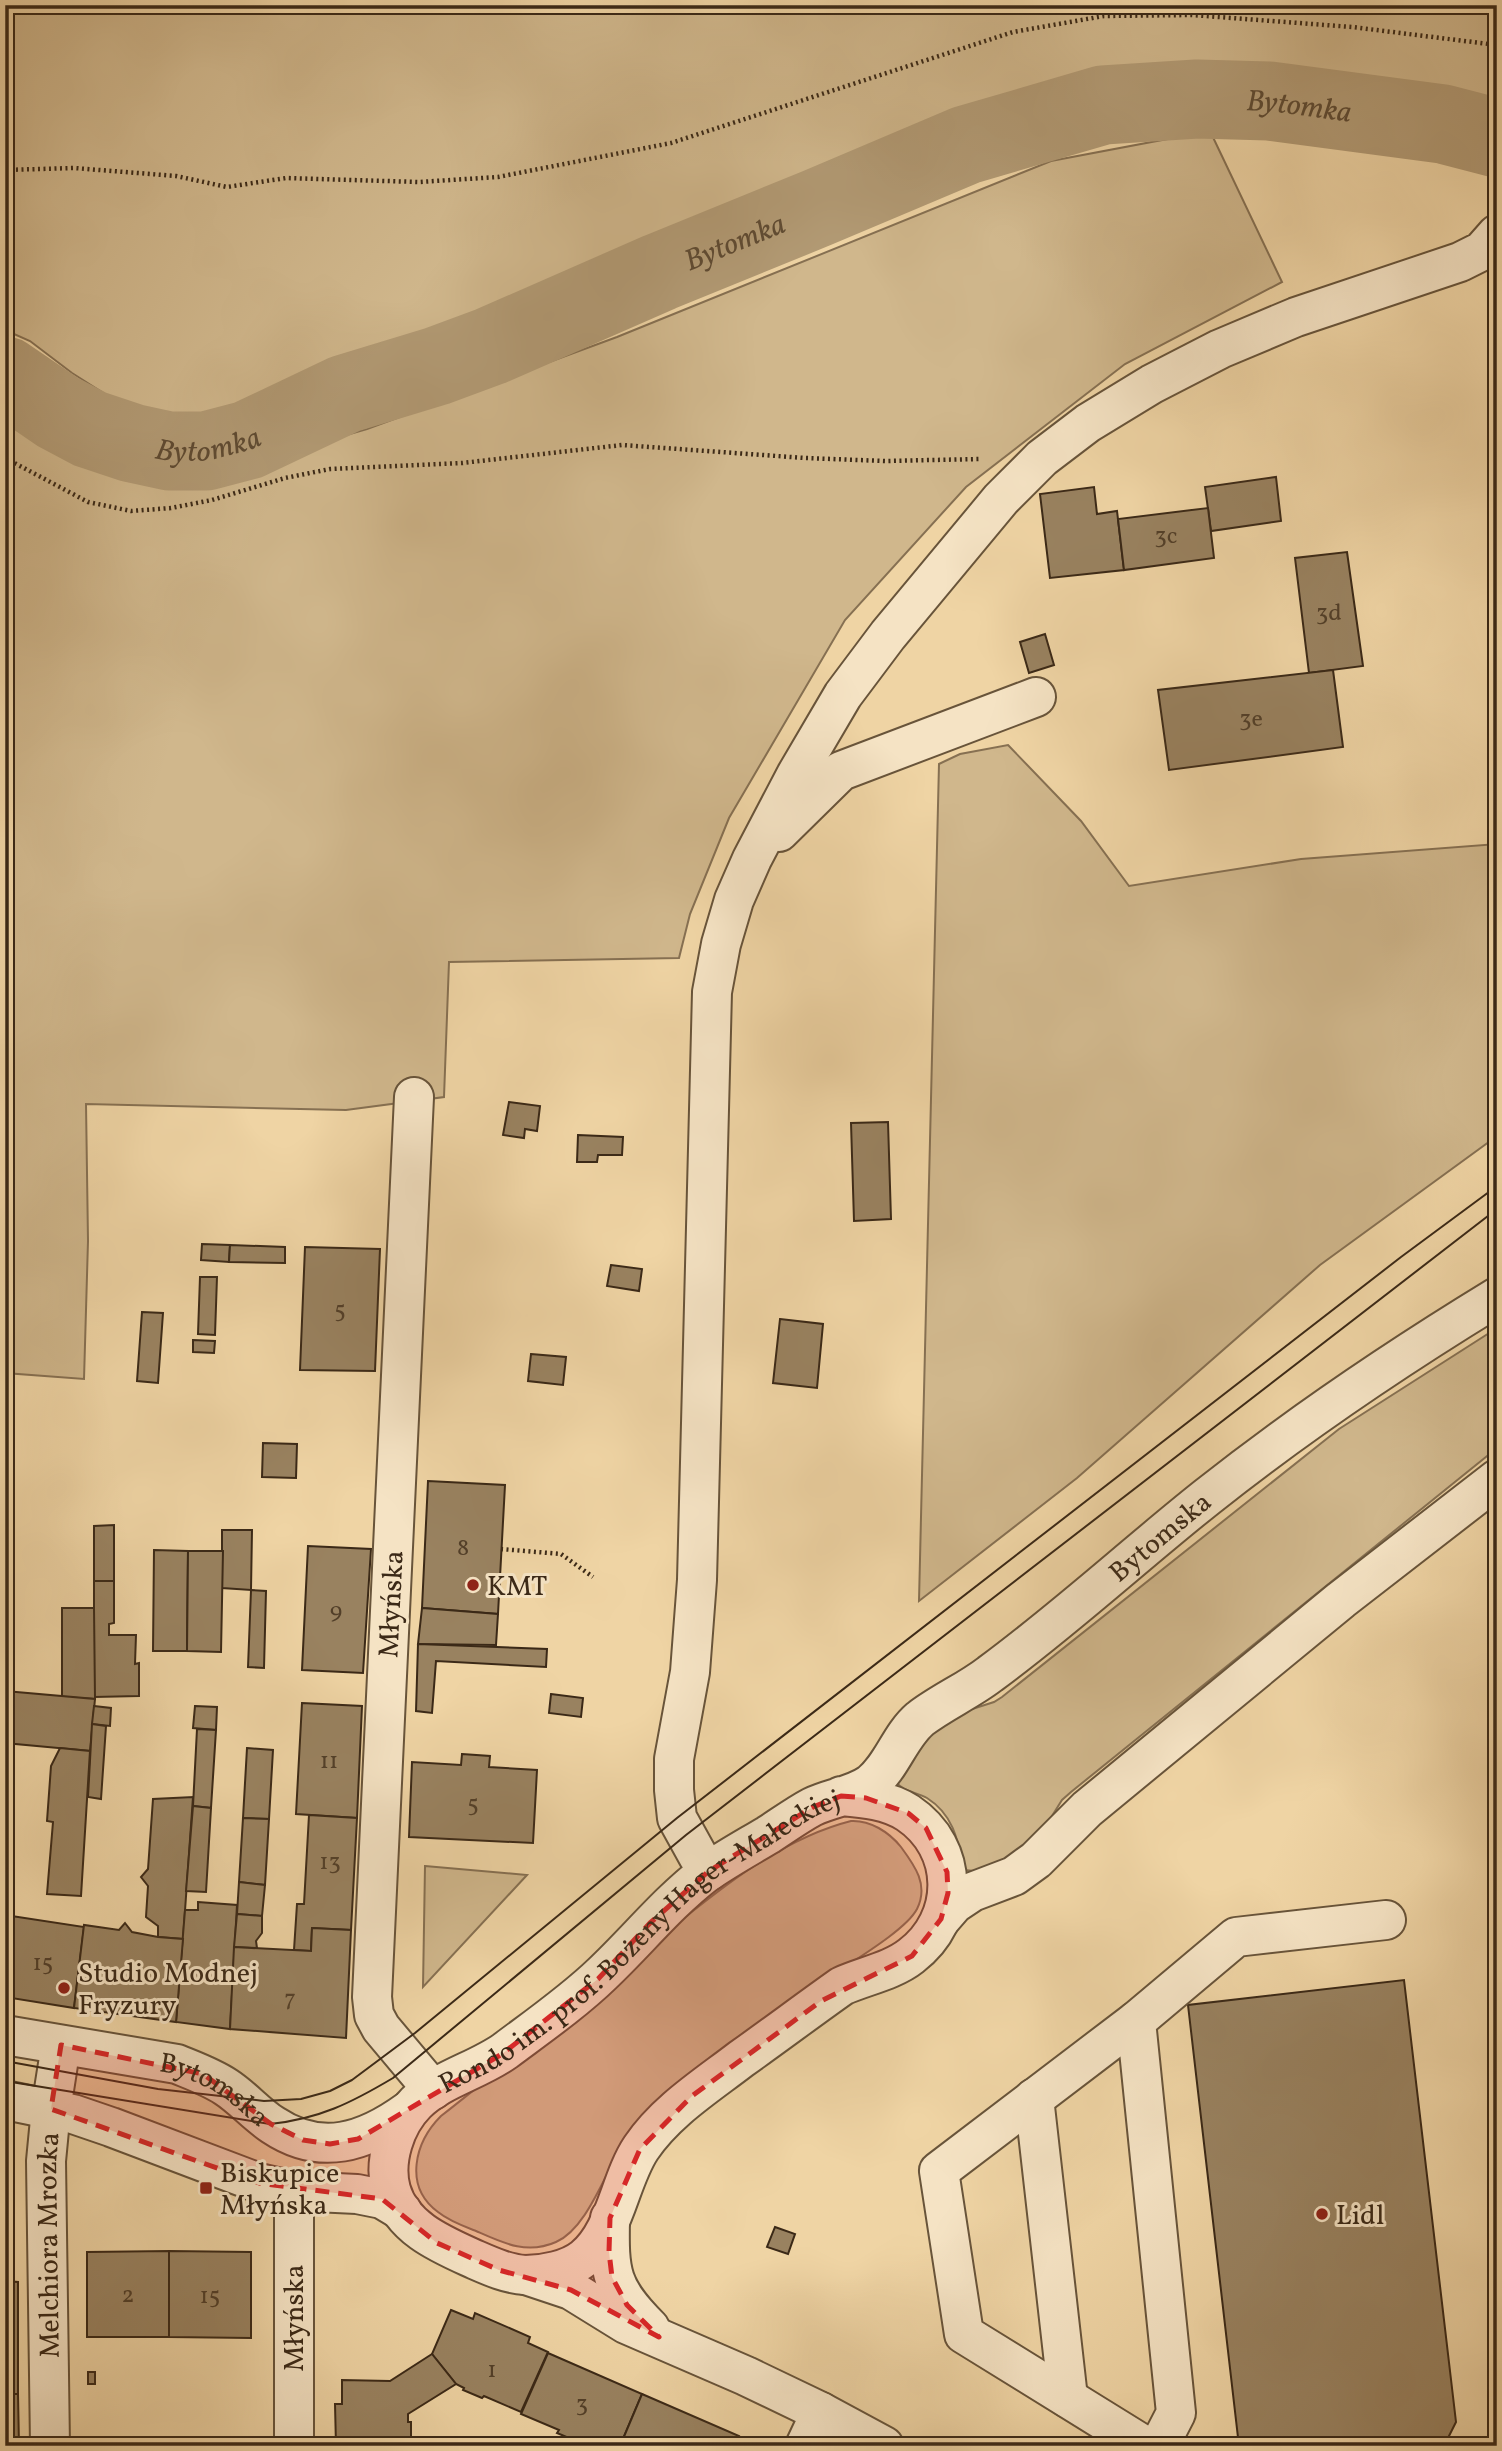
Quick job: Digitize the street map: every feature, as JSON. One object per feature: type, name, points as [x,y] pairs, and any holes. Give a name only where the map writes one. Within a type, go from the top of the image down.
[{"type":"street","points":[[709,1871],[677,1818],[674,1759],[690,1672],[697,1580],[712,992],[721,944],[734,900],[752,859],[796,775],[843,695],[888,635],[1001,499],[1042,458],[1088,423],[1152,384],[1220,349],[1297,317],[1460,262],[1482,251],[1497,234]]},
{"type":"street","points":[[752,859],[841,771],[1035,697]]},
{"type":"street","name":"Młyńska","points":[[414,1097],[372,1997],[374,2015],[421,2100]]},
{"type":"street","name":"Bytomska","points":[[841,1797],[871,1783],[882,1772],[904,1736],[917,1722],[987,1676],[1211,1494],[1322,1410],[1497,1297]]},
{"type":"street","points":[[941,1919],[954,1904],[972,1892],[1014,1876],[1036,1860],[1087,1809],[1331,1609],[1497,1479]]},
{"type":"street","name":"Rondo im. prof. Bożeny Hager-Małeckiej","points":[[841,1797],[866,1798],[887,1803],[908,1813],[926,1828],[939,1850],[947,1872],[948,1893],[941,1919],[928,1940],[912,1956],[897,1965],[842,1986],[692,2095],[662,2122],[640,2149],[623,2181],[599,2240],[586,2256],[571,2266],[552,2272],[524,2275],[499,2270],[437,2243],[422,2232],[402,2211],[391,2190],[389,2171],[397,2132],[421,2100],[502,2054],[598,1979],[650,1923],[709,1871],[813,1807],[841,1797]]},
{"type":"street","points":[[1145,2446],[964,2334],[939,2171],[1136,2021],[1236,1937],[1386,1920]]},
{"type":"street","points":[[1136,2021],[1176,2413],[1159,2446]]},
{"type":"street","name":"Bytomska","points":[[5,2035],[177,2064],[203,2074],[227,2088],[271,2124],[303,2140],[330,2144],[358,2139],[382,2129],[421,2100]]},
{"type":"street","name":"Melchiora Mrozka","points":[[50,2446],[46,2161],[61,2045]]},
{"type":"street","points":[[1034,2098],[1068,2398]]},
{"type":"street","points":[[5,2100],[51,2109],[111,2127],[259,2183],[294,2190],[357,2194],[382,2199],[402,2211]]},
{"type":"street","name":"Młyńska","points":[[294,2190],[294,2446]]},
{"type":"street","points":[[610,2218],[609,2252],[612,2277],[627,2305],[659,2337]]},
{"type":"street","points":[[524,2275],[570,2290],[626,2324],[821,2412],[884,2446]]},
{"type":"street","points":[[805,2446],[821,2412]]},
{"type":"path","points":[[5,170],[74,168],[176,176],[227,187],[286,178],[419,182],[498,177],[671,143],[1013,32],[1104,16],[1192,15],[1325,24],[1497,45]]},
{"type":"path","points":[[5,458],[88,502],[131,511],[171,508],[212,500],[285,478],[330,469],[461,463],[622,446],[885,461],[1042,458]]},
{"type":"path","points":[[501,1549],[561,1555],[593,1577]]},
{"type":"highlighted area","points":[[841,1796],[866,1798],[908,1813],[926,1828],[947,1872],[948,1893],[941,1919],[912,1956],[821,2001],[692,2096],[640,2149],[610,2218],[609,2252],[612,2277],[627,2305],[659,2337],[571,2290],[499,2270],[437,2243],[382,2199],[259,2183],[51,2109],[61,2045],[203,2074],[271,2124],[303,2140],[330,2144],[358,2139],[502,2054],[598,1979],[650,1923],[709,1871],[813,1807]]},
{"type":"shaded area","points":[[5,5],[1497,5],[1497,99],[1290,72],[1198,74],[1121,82],[1046,97],[829,175],[244,412],[208,422],[164,419],[116,401],[72,373],[30,341],[5,330]]},
{"type":"shaded area","points":[[1210,131],[1282,282],[1125,364],[966,487],[845,620],[729,818],[690,914],[679,958],[449,962],[444,1097],[346,1110],[86,1104],[88,1241],[84,1379],[5,1373],[5,400],[116,465],[222,471],[367,429],[617,337],[1051,161]]},
{"type":"shaded area","points":[[1008,745],[1081,821],[1129,886],[1301,859],[1497,844],[1497,1136],[1320,1265],[1077,1478],[919,1601],[939,764],[960,754]]},
{"type":"shaded area","points":[[1497,1328],[1497,1448],[1071,1792],[1022,1853],[975,1871],[964,1870],[957,1839],[943,1812],[927,1798],[897,1783],[928,1735],[966,1711],[1002,1697],[1339,1429]]},
{"type":"shaded area","points":[[851,1821],[879,1828],[901,1847],[919,1876],[922,1892],[917,1909],[900,1928],[805,1995],[634,2132],[622,2145],[584,2216],[566,2236],[545,2246],[515,2246],[451,2221],[427,2201],[420,2190],[417,2177],[419,2151],[441,2116],[705,1901],[790,1845]]},
{"type":"shaded area","points":[[425,1866],[527,1875],[423,1987]]},
{"type":"building","points":[[1276,477],[1281,521],[1211,531],[1205,487]]},
{"type":"building","points":[[1094,487],[1097,514],[1117,511],[1124,570],[1050,578],[1040,494]]},
{"type":"building","points":[[1208,508],[1214,558],[1124,570],[1118,519]]},
{"type":"building","points":[[1347,552],[1363,666],[1309,673],[1295,558]]},
{"type":"building","points":[[1045,634],[1054,665],[1029,673],[1020,642]]},
{"type":"building","points":[[1333,670],[1343,747],[1169,770],[1158,690]]},
{"type":"building","points":[[509,1102],[540,1106],[537,1131],[525,1129],[524,1138],[503,1135]]},
{"type":"building","points":[[888,1122],[891,1219],[854,1221],[851,1123]]},
{"type":"building","points":[[578,1135],[623,1137],[622,1155],[598,1155],[597,1162],[577,1162]]},
{"type":"building","points":[[202,1244],[230,1245],[229,1262],[201,1260]]},
{"type":"building","points":[[230,1245],[285,1247],[285,1263],[229,1262]]},
{"type":"building","points":[[305,1247],[380,1249],[375,1371],[300,1370]]},
{"type":"building","points":[[611,1265],[642,1269],[639,1291],[607,1286]]},
{"type":"building","points":[[200,1277],[217,1277],[215,1335],[198,1334]]},
{"type":"building","points":[[142,1312],[163,1313],[158,1383],[137,1381]]},
{"type":"building","points":[[780,1319],[823,1324],[817,1388],[773,1383]]},
{"type":"building","points":[[193,1340],[215,1341],[214,1353],[193,1352]]},
{"type":"building","points":[[531,1354],[566,1357],[563,1385],[528,1381]]},
{"type":"building","points":[[263,1443],[297,1444],[296,1478],[262,1477]]},
{"type":"building","points":[[428,1481],[505,1485],[498,1614],[422,1608]]},
{"type":"building","points":[[114,1525],[114,1581],[94,1581],[94,1526]]},
{"type":"building","points":[[222,1530],[252,1530],[251,1590],[222,1588]]},
{"type":"building","points":[[308,1546],[371,1549],[363,1673],[302,1670]]},
{"type":"building","points":[[154,1550],[188,1551],[187,1651],[153,1651]]},
{"type":"building","points":[[188,1551],[223,1551],[221,1652],[187,1651]]},
{"type":"building","points":[[94,1581],[114,1581],[114,1623],[109,1624],[109,1635],[136,1635],[135,1664],[139,1663],[139,1696],[94,1697]]},
{"type":"building","points":[[251,1590],[266,1591],[264,1668],[248,1667]]},
{"type":"building","points":[[62,1608],[94,1608],[95,1699],[62,1697]]},
{"type":"building","points":[[422,1608],[498,1614],[496,1645],[418,1644]]},
{"type":"building","points":[[418,1644],[547,1649],[546,1667],[436,1661],[432,1713],[416,1711]]},
{"type":"building","points":[[5,1691],[95,1699],[90,1751],[5,1743]]},
{"type":"building","points":[[551,1694],[583,1698],[581,1717],[549,1713]]},
{"type":"building","points":[[302,1703],[362,1706],[357,1818],[296,1814]]},
{"type":"building","points":[[94,1706],[111,1708],[110,1726],[92,1724]]},
{"type":"building","points":[[195,1706],[217,1707],[216,1730],[193,1728]]},
{"type":"building","points":[[92,1724],[106,1726],[101,1799],[88,1797]]},
{"type":"building","points":[[197,1729],[216,1730],[211,1808],[193,1806]]},
{"type":"building","points":[[60,1748],[90,1751],[81,1896],[47,1894],[53,1822],[47,1821],[51,1766]]},
{"type":"building","points":[[247,1748],[273,1750],[269,1819],[243,1818]]},
{"type":"building","points":[[462,1754],[490,1756],[489,1767],[537,1770],[533,1843],[409,1837],[412,1762],[461,1765]]},
{"type":"building","points":[[193,1797],[183,1939],[158,1937],[158,1926],[146,1917],[148,1886],[141,1877],[148,1869],[153,1799]]},
{"type":"building","points":[[193,1806],[211,1808],[206,1892],[186,1891]]},
{"type":"building","points":[[309,1815],[357,1818],[351,1930],[312,1928],[311,1951],[294,1950],[297,1904],[304,1904]]},
{"type":"building","points":[[243,1818],[269,1819],[265,1885],[239,1882]]},
{"type":"building","points":[[239,1882],[265,1885],[262,1916],[237,1914]]},
{"type":"building","points":[[198,1902],[237,1905],[230,2029],[176,2022],[185,1910],[198,1910]]},
{"type":"building","points":[[237,1914],[262,1916],[262,1933],[256,1941],[257,1948],[234,1947]]},
{"type":"building","points":[[5,1915],[84,1927],[74,2008],[5,1997]]},
{"type":"building","points":[[125,1923],[132,1932],[183,1939],[176,2022],[74,2008],[84,1925],[119,1930]]},
{"type":"building","points":[[312,1928],[351,1930],[346,2038],[230,2029],[234,1947],[311,1951]]},
{"type":"building","name":"Lidl","points":[[1404,1980],[1456,2422],[1444,2446],[1239,2446],[1188,2005]]},
{"type":"building","points":[[775,2227],[795,2234],[788,2254],[767,2247]]},
{"type":"building","points":[[169,2251],[251,2252],[251,2338],[169,2337]]},
{"type":"building","points":[[169,2251],[169,2337],[87,2337],[87,2252]]},
{"type":"building","points":[[5,2281],[18,2282],[18,2394],[5,2394]]},
{"type":"building","points":[[451,2310],[473,2319],[475,2313],[530,2337],[528,2343],[548,2352],[521,2412],[463,2390],[432,2354]]},
{"type":"building","points":[[548,2353],[642,2394],[620,2446],[596,2446],[577,2438],[576,2441],[557,2433],[559,2430],[521,2414]]},
{"type":"building","points":[[432,2354],[456,2384],[408,2414],[408,2422],[411,2422],[411,2444],[336,2446],[335,2404],[342,2404],[342,2380],[390,2381]]},
{"type":"building","points":[[88,2372],[95,2372],[95,2384],[88,2384]]},
{"type":"building","points":[[5,2394],[18,2394],[19,2446],[5,2446]]},
{"type":"building","points":[[642,2394],[739,2436],[735,2446],[620,2446]]},
{"type":"waterway","name":"Bytomka","points":[[5,376],[58,412],[90,429],[132,443],[169,451],[206,451],[248,440],[345,394],[437,366],[491,346],[660,272],[966,145],[1103,105],[1197,99],[1269,101],[1443,124],[1497,138]]},
{"type":"tram line","points":[[5,2061],[158,2089],[264,2101],[301,2099],[330,2091],[352,2080],[415,2033],[677,1818],[1401,1257],[1497,1186]]},
{"type":"tram line","points":[[5,2081],[270,2124],[319,2114],[363,2095],[393,2078],[686,1835],[1497,1209]]},
{"type":"place","name":"KMT","points":[[473,1585]]},
{"type":"place","name":"Studio Modnej Fryzury","points":[[64,1988]]},
{"type":"place","name":"Biskupice Młyńska","points":[[206,2188]]},
{"type":"place","name":"Lidl","points":[[1322,2214]]}]
